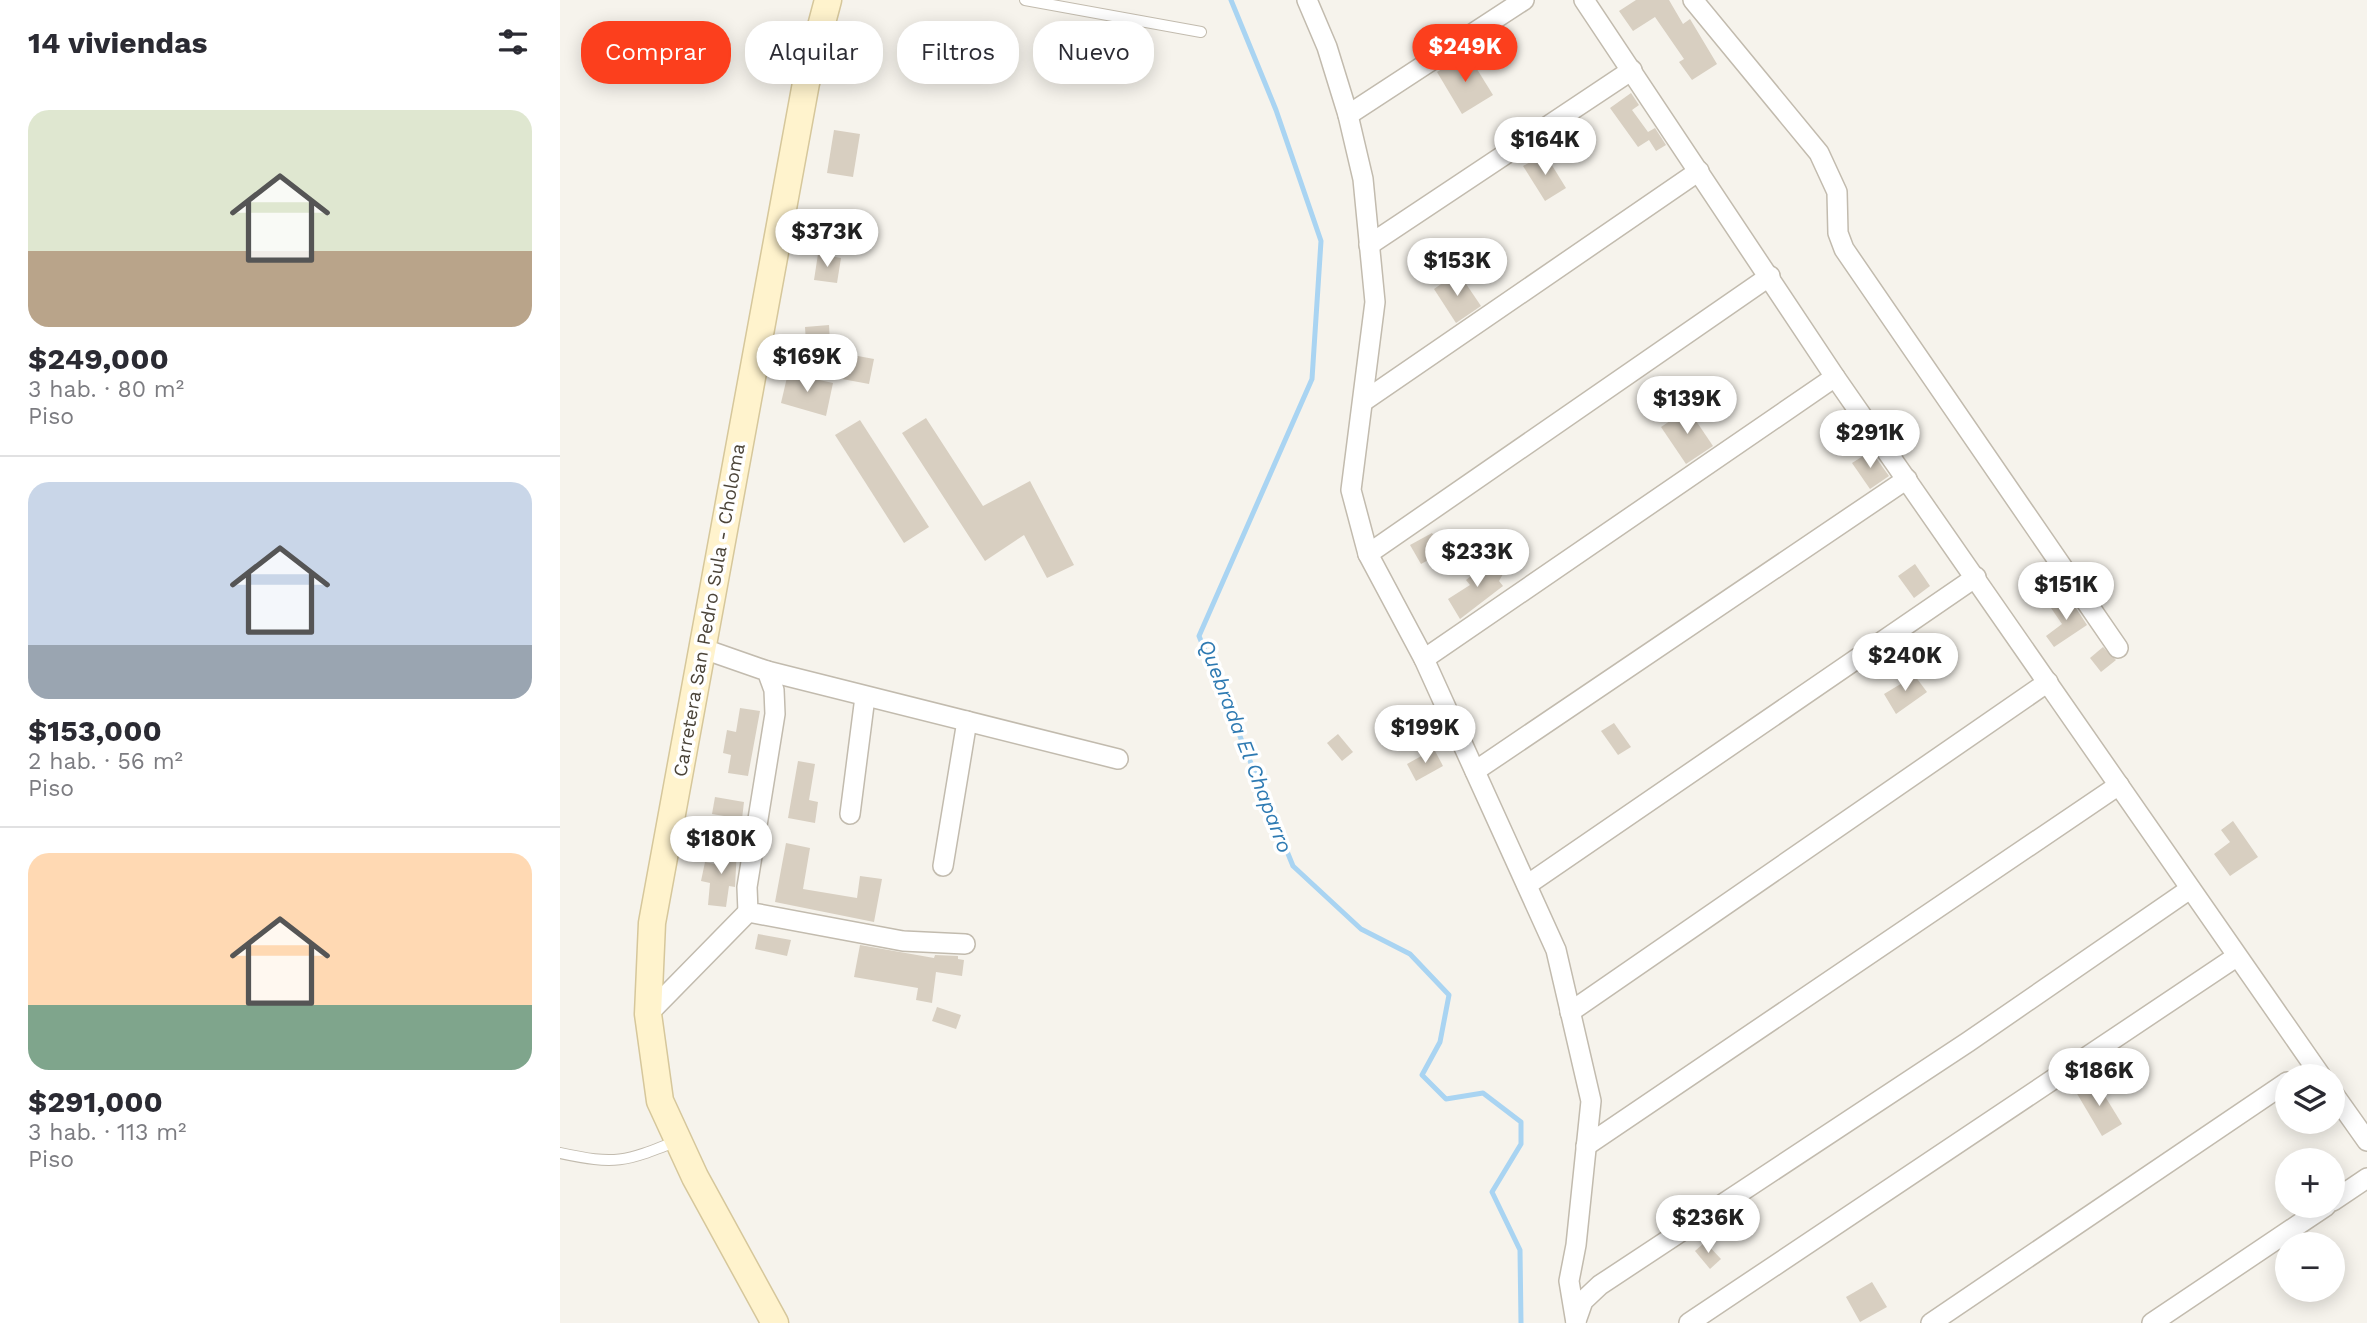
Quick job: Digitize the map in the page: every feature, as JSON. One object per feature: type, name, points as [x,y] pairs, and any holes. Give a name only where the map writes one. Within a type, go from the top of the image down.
[{"type":"main road","name":"Carretera San Pedro Sula - Choloma","points":[[775,1323],[660,1101],[648,1014],[652,923],[806,83],[828,0]]},
{"type":"street","points":[[1307,0],[1327,47],[1348,115],[1363,179],[1375,302],[1351,490],[1368,554],[1424,659],[1556,950],[1591,1101],[1576,1245],[1569,1281],[1576,1322]]},
{"type":"street","points":[[1348,115],[1524,0]]},
{"type":"street","points":[[1584,0],[1835,377],[2313,1064]]},
{"type":"street","points":[[1693,0],[1819,153],[1837,192],[1838,233],[1844,249],[2118,648]]},
{"type":"street","points":[[1369,245],[1632,70]]},
{"type":"street","points":[[1364,401],[1699,171]]},
{"type":"street","points":[[1368,554],[1770,276]]},
{"type":"street","points":[[1424,659],[1835,377]]},
{"type":"street","points":[[1475,771],[1907,480]]},
{"type":"street","points":[[1527,885],[1976,577]]},
{"type":"street","points":[[701,648],[767,671],[1118,759]]},
{"type":"street","points":[[648,1014],[747,912],[747,887],[775,714],[774,690],[767,671]]},
{"type":"street","points":[[1570,1012],[2048,682]]},
{"type":"street","points":[[850,814],[865,697]]},
{"type":"street","points":[[943,866],[967,721]]},
{"type":"street","points":[[1586,1146],[2119,785]]},
{"type":"street","points":[[1576,1322],[1583,1301],[1600,1285],[1968,1042],[2190,888]]},
{"type":"street","points":[[747,912],[903,941],[965,944]]},
{"type":"street","points":[[1689,1323],[2236,957]]},
{"type":"street","points":[[1931,1323],[2275,1090]]},
{"type":"street","points":[[2345,1110],[2367,1141]]},
{"type":"street","points":[[2345,1193],[2367,1178]]},
{"type":"street","points":[[2152,1323],[2308,1218]]},
{"type":"lane","points":[[1026,0],[1201,33]]},
{"type":"lane","points":[[560,1153],[603,1162],[631,1159],[679,1140]]},
{"type":"building","points":[[1636,0],[1669,0],[1683,24],[1690,19],[1717,64],[1692,80],[1679,62],[1684,59],[1655,17],[1633,31],[1619,11]]},
{"type":"building","points":[[1467,53],[1493,95],[1462,114],[1437,72]]},
{"type":"building","points":[[1631,93],[1639,105],[1632,110],[1648,132],[1655,128],[1666,145],[1656,151],[1649,140],[1638,147],[1610,108]]},
{"type":"building","points":[[834,130],[860,134],[853,177],[827,173]]},
{"type":"building","points":[[1545,154],[1566,188],[1545,201],[1523,166]]},
{"type":"building","points":[[818,254],[841,258],[837,283],[814,280]]},
{"type":"building","points":[[1458,272],[1481,306],[1456,323],[1434,289]]},
{"type":"building","points":[[829,325],[830,343],[806,344],[805,327]]},
{"type":"building","points":[[831,351],[874,359],[869,384],[826,376]]},
{"type":"building","points":[[788,373],[833,383],[826,416],[781,403]]},
{"type":"building","points":[[1688,409],[1713,446],[1686,464],[1661,427]]},
{"type":"building","points":[[926,418],[983,506],[1030,481],[1074,565],[1047,578],[1024,535],[985,561],[902,433]]},
{"type":"building","points":[[860,420],[929,527],[904,543],[835,435]]},
{"type":"building","points":[[1871,451],[1889,476],[1870,489],[1852,463]]},
{"type":"building","points":[[1432,533],[1443,552],[1421,564],[1410,545]]},
{"type":"building","points":[[1491,560],[1503,574],[1499,581],[1503,586],[1460,619],[1448,599],[1470,585],[1466,580]]},
{"type":"building","points":[[1915,564],[1930,586],[1914,598],[1898,576]]},
{"type":"building","points":[[2068,596],[2087,625],[2054,647],[2046,636],[2062,624],[2051,608]]},
{"type":"building","points":[[2103,647],[2116,660],[2101,672],[2090,658]]},
{"type":"building","points":[[1912,672],[1927,692],[1896,714],[1884,694],[1904,682],[1902,679]]},
{"type":"building","points":[[740,708],[760,711],[748,776],[728,773],[731,755],[723,753],[727,730],[736,732]]},
{"type":"building","points":[[1614,723],[1631,747],[1618,755],[1601,731]]},
{"type":"building","points":[[1338,734],[1353,752],[1342,761],[1327,743]]},
{"type":"building","points":[[1434,749],[1443,766],[1416,781],[1407,764]]},
{"type":"building","points":[[798,761],[815,764],[809,800],[818,802],[815,823],[788,818]]},
{"type":"building","points":[[715,797],[744,802],[742,819],[712,814]]},
{"type":"building","points":[[2233,821],[2258,857],[2230,876],[2214,854],[2230,842],[2221,830]]},
{"type":"building","points":[[786,843],[810,848],[803,889],[857,898],[860,876],[882,879],[874,922],[775,902]]},
{"type":"building","points":[[717,846],[737,848],[735,887],[729,886],[726,907],[708,905],[710,883],[701,881],[705,862],[715,864]]},
{"type":"building","points":[[758,934],[791,940],[787,956],[755,949]]},
{"type":"building","points":[[860,945],[934,958],[935,955],[958,956],[958,959],[964,960],[962,976],[936,972],[932,1003],[916,1000],[918,988],[854,977]]},
{"type":"building","points":[[937,1007],[961,1015],[956,1029],[932,1021]]},
{"type":"building","points":[[2095,1080],[2122,1124],[2102,1136],[2076,1092]]},
{"type":"building","points":[[1705,1242],[1721,1259],[1710,1269],[1695,1251]]},
{"type":"building","points":[[1872,1282],[1887,1307],[1860,1322],[1846,1297]]},
{"type":"waterway","name":"Quebrada El Chaparro","points":[[1231,0],[1276,110],[1321,241],[1312,379],[1199,636],[1293,866],[1361,929],[1410,954],[1449,995],[1440,1042],[1422,1075],[1446,1099],[1483,1093],[1521,1122],[1521,1144],[1492,1192],[1520,1250],[1521,1323]]}]
